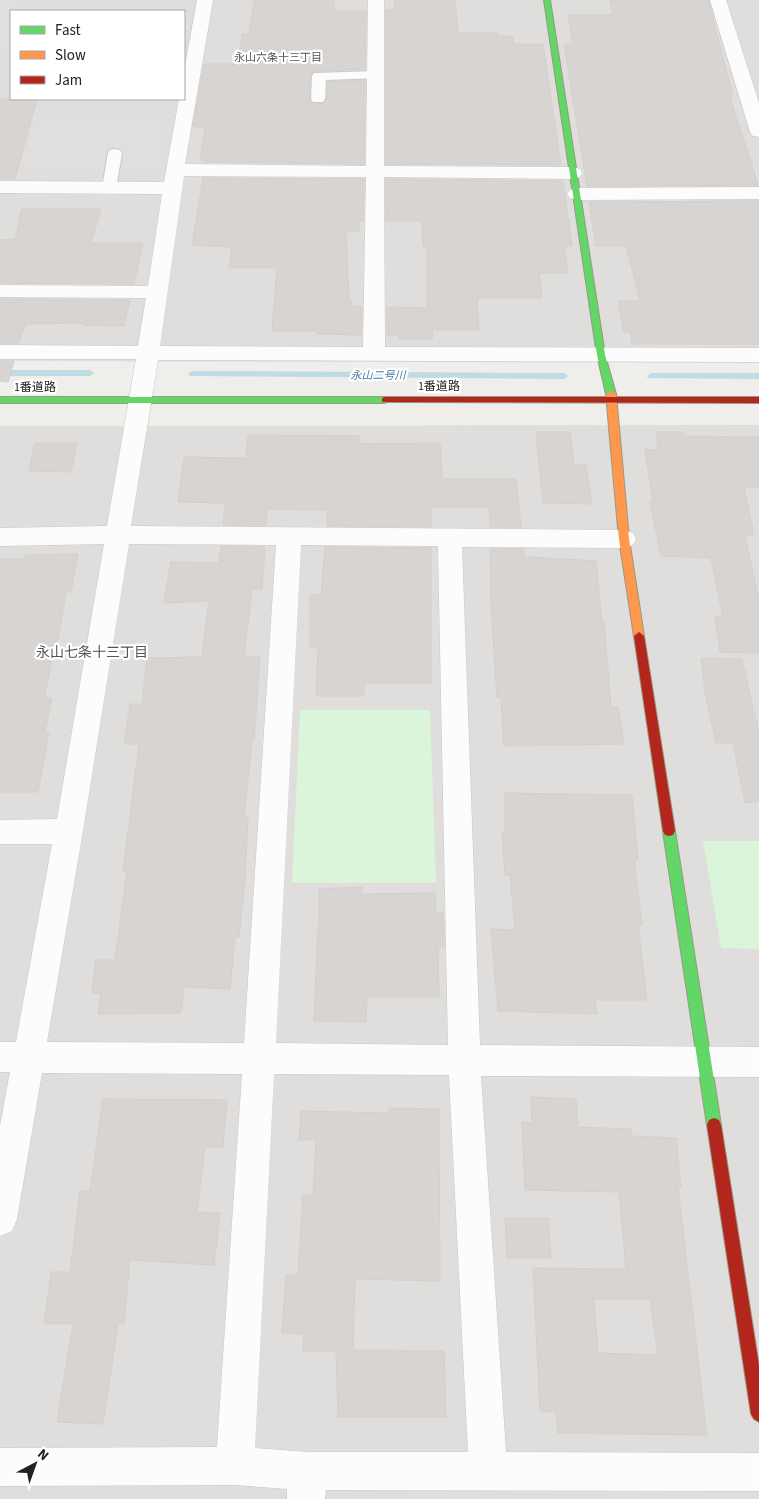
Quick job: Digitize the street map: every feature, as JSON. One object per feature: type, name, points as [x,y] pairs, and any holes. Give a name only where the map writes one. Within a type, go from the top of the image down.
[{"type":"street","points":[[0,1218],[14,1057],[69,831],[116,536],[148,353],[174,179],[205,0]]},
{"type":"street","points":[[374,354],[376,0]]},
{"type":"street","points":[[547,0],[601,355],[612,400],[624,539],[759,1414]]},
{"type":"street","points":[[718,0],[759,132]]},
{"type":"street","points":[[0,187],[109,188],[174,179],[376,172],[573,173]]},
{"type":"street","points":[[576,194],[759,193]]},
{"type":"street","points":[[0,291],[157,292]]},
{"type":"street","points":[[0,352],[759,355]]},
{"type":"street","name":"1番道路","points":[[0,400],[759,400]]},
{"type":"street","points":[[0,537],[624,539]]},
{"type":"street","points":[[235,1466],[289,537]]},
{"type":"street","points":[[450,538],[464,1060],[488,1471]]},
{"type":"street","points":[[0,832],[69,831]]},
{"type":"street","points":[[14,1057],[759,1062]]},
{"type":"street","points":[[0,1467],[235,1466],[306,1485],[488,1471],[759,1472]]},
{"type":"lane","points":[[318,99],[319,76],[376,75]]},
{"type":"lane","points":[[109,188],[115,153]]},
{"type":"shaded area","points":[[0,0],[759,0],[759,363],[0,361]]},
{"type":"shaded area","points":[[0,0],[21,0],[18,10],[10,10],[10,34],[0,67]]},
{"type":"shaded area","points":[[37,122],[165,122],[156,170],[23,169]]},
{"type":"shaded area","points":[[759,425],[759,1499],[0,1499],[0,426]]},
{"type":"green space","points":[[300,710],[430,710],[436,883],[292,883]]},
{"type":"green space","points":[[703,841],[759,841],[759,949],[721,948]]},
{"type":"building","points":[[610,0],[708,0],[733,96],[730,97],[758,185],[587,186],[564,44],[573,44],[568,15],[613,15]]},
{"type":"building","points":[[254,1],[334,1],[334,11],[366,11],[365,69],[314,71],[310,76],[309,99],[313,104],[325,103],[328,82],[365,80],[364,164],[205,162],[206,160],[200,160],[205,128],[193,126],[204,64],[238,64],[242,34],[249,34]]},
{"type":"building","points":[[394,1],[455,1],[458,33],[498,33],[498,36],[513,36],[514,44],[543,44],[561,165],[386,164],[386,10],[395,10]]},
{"type":"building","points":[[0,99],[37,100],[15,179],[0,179]]},
{"type":"building","points":[[203,178],[364,179],[363,221],[359,221],[359,231],[346,231],[349,300],[352,300],[352,306],[362,307],[361,335],[317,334],[317,331],[272,331],[277,268],[229,268],[232,247],[192,245]]},
{"type":"building","points":[[386,179],[563,181],[572,246],[564,246],[568,273],[539,273],[542,298],[477,298],[479,330],[433,330],[432,339],[399,339],[399,335],[387,335],[387,307],[427,308],[427,246],[423,246],[422,221],[386,221]]},
{"type":"building","points":[[759,201],[759,344],[632,344],[631,332],[624,332],[618,301],[640,301],[626,246],[596,246],[589,202]]},
{"type":"building","points":[[22,209],[101,209],[91,243],[143,243],[134,284],[0,283],[0,240],[15,239]]},
{"type":"building","points":[[0,299],[130,300],[124,326],[83,325],[83,323],[25,324],[19,343],[0,343]]},
{"type":"building","points":[[0,361],[14,361],[8,382],[0,381]]},
{"type":"building","points":[[536,432],[570,432],[574,465],[586,465],[592,504],[543,503]]},
{"type":"building","points":[[656,432],[683,432],[683,436],[759,437],[759,488],[744,487],[754,535],[745,535],[759,601],[759,653],[720,652],[715,617],[723,617],[711,558],[661,556],[650,502],[653,502],[645,449],[658,450]]},
{"type":"building","points":[[248,435],[360,436],[360,444],[440,443],[442,479],[516,479],[521,527],[490,527],[489,507],[431,507],[431,527],[327,526],[327,510],[267,509],[266,525],[223,525],[225,503],[178,502],[184,457],[246,458]]},
{"type":"building","points":[[35,443],[77,443],[71,472],[29,471]]},
{"type":"building","points":[[221,546],[265,547],[262,589],[252,589],[244,657],[260,657],[254,741],[252,741],[244,817],[248,817],[245,878],[239,937],[235,937],[230,989],[184,987],[181,1013],[98,1014],[101,993],[92,993],[96,960],[115,960],[127,871],[123,871],[139,744],[124,744],[130,704],[142,704],[147,658],[202,657],[209,601],[164,603],[171,562],[219,563]]},
{"type":"building","points":[[325,547],[431,548],[431,683],[364,683],[364,696],[316,696],[318,648],[310,648],[310,594],[321,595]]},
{"type":"building","points":[[490,549],[523,549],[524,557],[596,561],[602,622],[604,622],[611,707],[618,707],[624,744],[504,746],[501,698],[497,697],[491,605]]},
{"type":"building","points":[[78,554],[71,592],[66,592],[58,640],[56,640],[44,698],[52,698],[45,732],[49,732],[38,792],[0,792],[0,559],[24,559],[25,555]]},
{"type":"building","points":[[701,658],[742,659],[759,733],[759,801],[745,803],[733,743],[716,743],[706,698]]},
{"type":"building","points":[[505,793],[632,795],[638,860],[634,860],[642,925],[638,925],[647,1000],[595,1000],[597,1014],[498,1011],[491,929],[515,930],[510,875],[505,875],[502,832],[505,832]]},
{"type":"building","points":[[362,887],[362,894],[435,893],[436,913],[443,912],[444,947],[438,947],[439,997],[367,997],[366,1022],[314,1021],[319,889]]},
{"type":"building","points":[[531,1097],[576,1099],[578,1127],[631,1129],[631,1136],[676,1138],[681,1187],[678,1187],[707,1435],[558,1433],[556,1412],[540,1411],[533,1268],[626,1269],[619,1192],[525,1190],[522,1122],[532,1123]],"holes":[[[594,1299],[650,1299],[658,1355],[598,1353]]]},
{"type":"building","points":[[103,1099],[227,1100],[223,1147],[205,1147],[197,1212],[220,1213],[214,1265],[130,1260],[124,1324],[118,1324],[103,1424],[57,1422],[73,1324],[44,1324],[51,1272],[70,1272],[80,1191],[90,1191]]},
{"type":"building","points":[[389,1108],[439,1109],[440,1281],[355,1279],[353,1350],[444,1351],[446,1417],[338,1417],[336,1351],[303,1351],[304,1334],[282,1333],[286,1275],[298,1275],[303,1195],[313,1195],[316,1140],[299,1140],[301,1111],[389,1113]]},
{"type":"building","points":[[505,1218],[548,1218],[551,1258],[507,1258]]},
{"type":"waterway","name":"永山二号川","points":[[0,373],[90,373]]},
{"type":"waterway","name":"永山二号川","points":[[192,374],[564,376]]},
{"type":"waterway","name":"永山二号川","points":[[651,376],[759,376]]},
{"type":"traffic: fast","points":[[547,0],[601,355],[611,394]]},
{"type":"traffic: fast","points":[[0,400],[385,400]]},
{"type":"traffic: fast","points":[[669,831],[714,1125]]},
{"type":"traffic: slow","points":[[611,394],[624,539],[639,636]]},
{"type":"traffic: jam","points":[[385,400],[759,400]]},
{"type":"traffic: jam","points":[[639,636],[669,831]]},
{"type":"traffic: jam","points":[[714,1125],[759,1414]]},
{"type":"district","name":"永山六条十三丁目","points":[[278,57]]},
{"type":"district","name":"永山七条十三丁目","points":[[92,653]]}]
